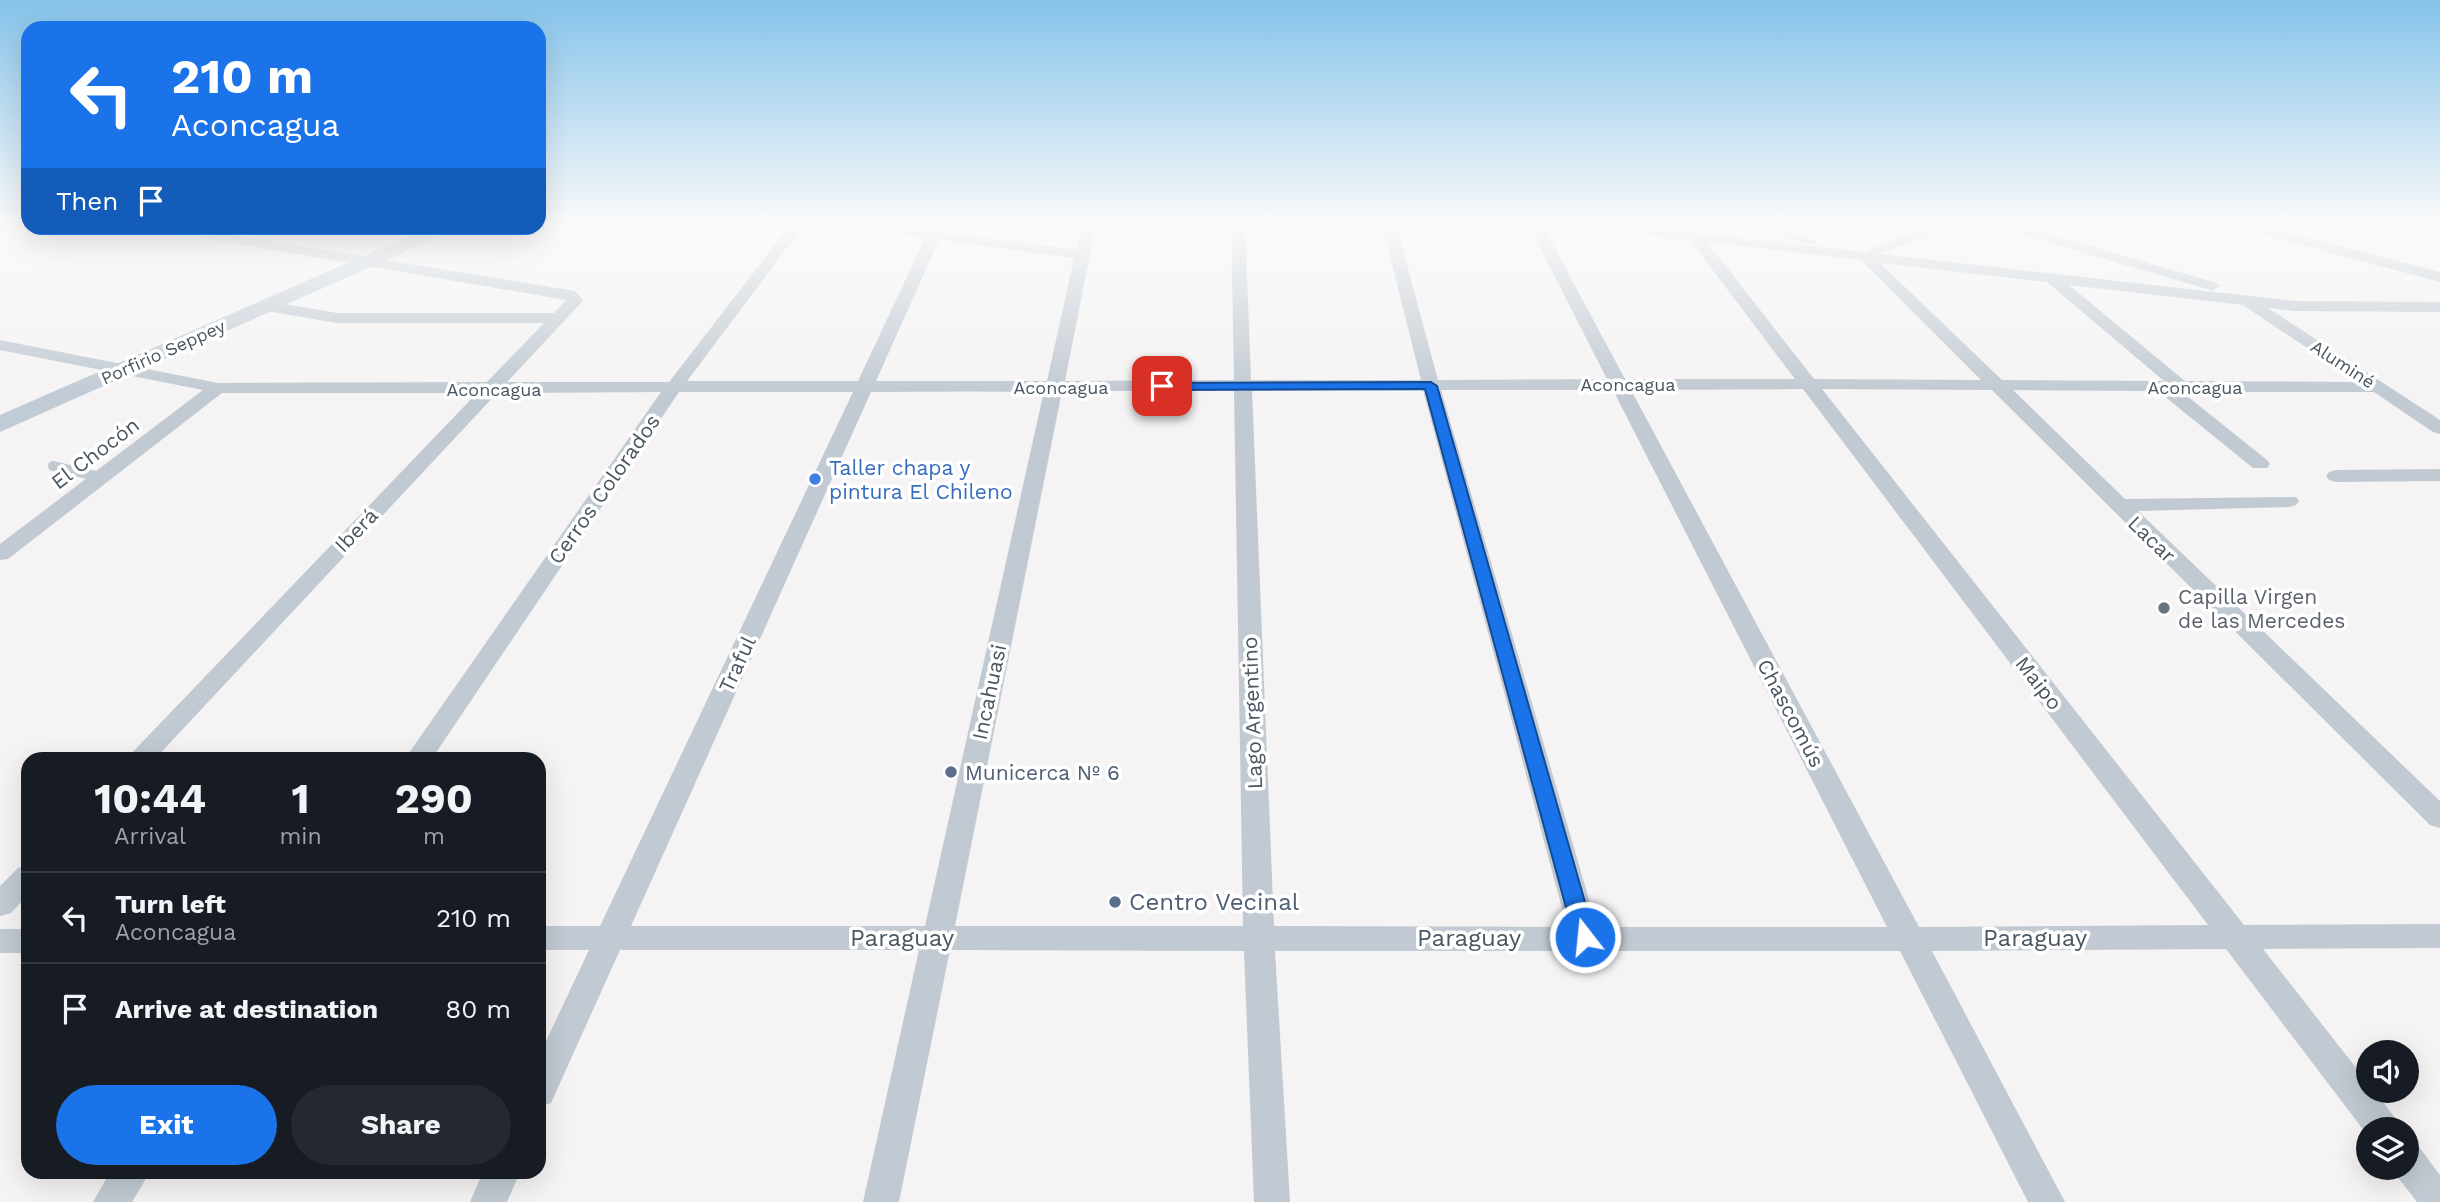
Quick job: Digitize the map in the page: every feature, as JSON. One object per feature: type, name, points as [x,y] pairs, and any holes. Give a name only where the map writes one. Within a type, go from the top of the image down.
[{"type":"main road","name":"Porfirio Seppey","points":[[0,424],[323,280]]},
{"type":"street","points":[[487,280],[569,293],[575,300]]},
{"type":"street","name":"Cerros Colorados","points":[[423,752],[674,387],[755,280]]},
{"type":"street","name":"Traful","points":[[546,1077],[913,280]]},
{"type":"street","name":"Incahuasi","points":[[881,1202],[1077,280]]},
{"type":"street","name":"Lago Argentino","points":[[1239,280],[1259,939],[1272,1202]]},
{"type":"street","points":[[1404,280],[1585,937]]},
{"type":"street","name":"Chascomús","points":[[1565,280],[2047,1202]]},
{"type":"street","name":"Maipo","points":[[1728,280],[2374,1117]]},
{"type":"street","name":"Lacar","points":[[1890,280],[1993,384],[2440,818]]},
{"type":"street","points":[[2054,280],[2260,464]]},
{"type":"street","points":[[2063,280],[2320,307],[2440,307]]},
{"type":"street","points":[[2193,280],[2247,301]]},
{"type":"street","name":"Iberá","points":[[146,752],[575,300]]},
{"type":"street","name":"Aluminé","points":[[2247,301],[2440,428]]},
{"type":"street","points":[[265,306],[337,318],[557,318]]},
{"type":"street","name":"Aconcagua","points":[[0,345],[218,388],[1620,384],[2377,387]]},
{"type":"street","name":"El Chocón","points":[[0,554],[218,388]]},
{"type":"street","points":[[2336,476],[2440,475]]},
{"type":"street","points":[[2118,505],[2289,501]]},
{"type":"street","points":[[0,905],[21,883]]},
{"type":"street","name":"Paraguay","points":[[546,938],[1909,939],[2440,936]]},
{"type":"street","points":[[0,941],[21,941]]},
{"type":"street","points":[[2419,1176],[2439,1202]]},
{"type":"street","points":[[111,1202],[127,1179]]},
{"type":"street","points":[[488,1202],[499,1179]]},
{"type":"lane","points":[[53,466],[100,477]]},
{"type":"place","name":"Taller chapa y pintura El Chileno","points":[[815,479]]},
{"type":"place","name":"Capilla Virgen de las Mercedes","points":[[2164,608]]},
{"type":"place","name":"Municerca Nº 6","points":[[951,772]]},
{"type":"place","name":"Centro Vecinal","points":[[1115,902]]},
{"type":"route","points":[[1162,386],[1431,386],[1585,937]]}]
